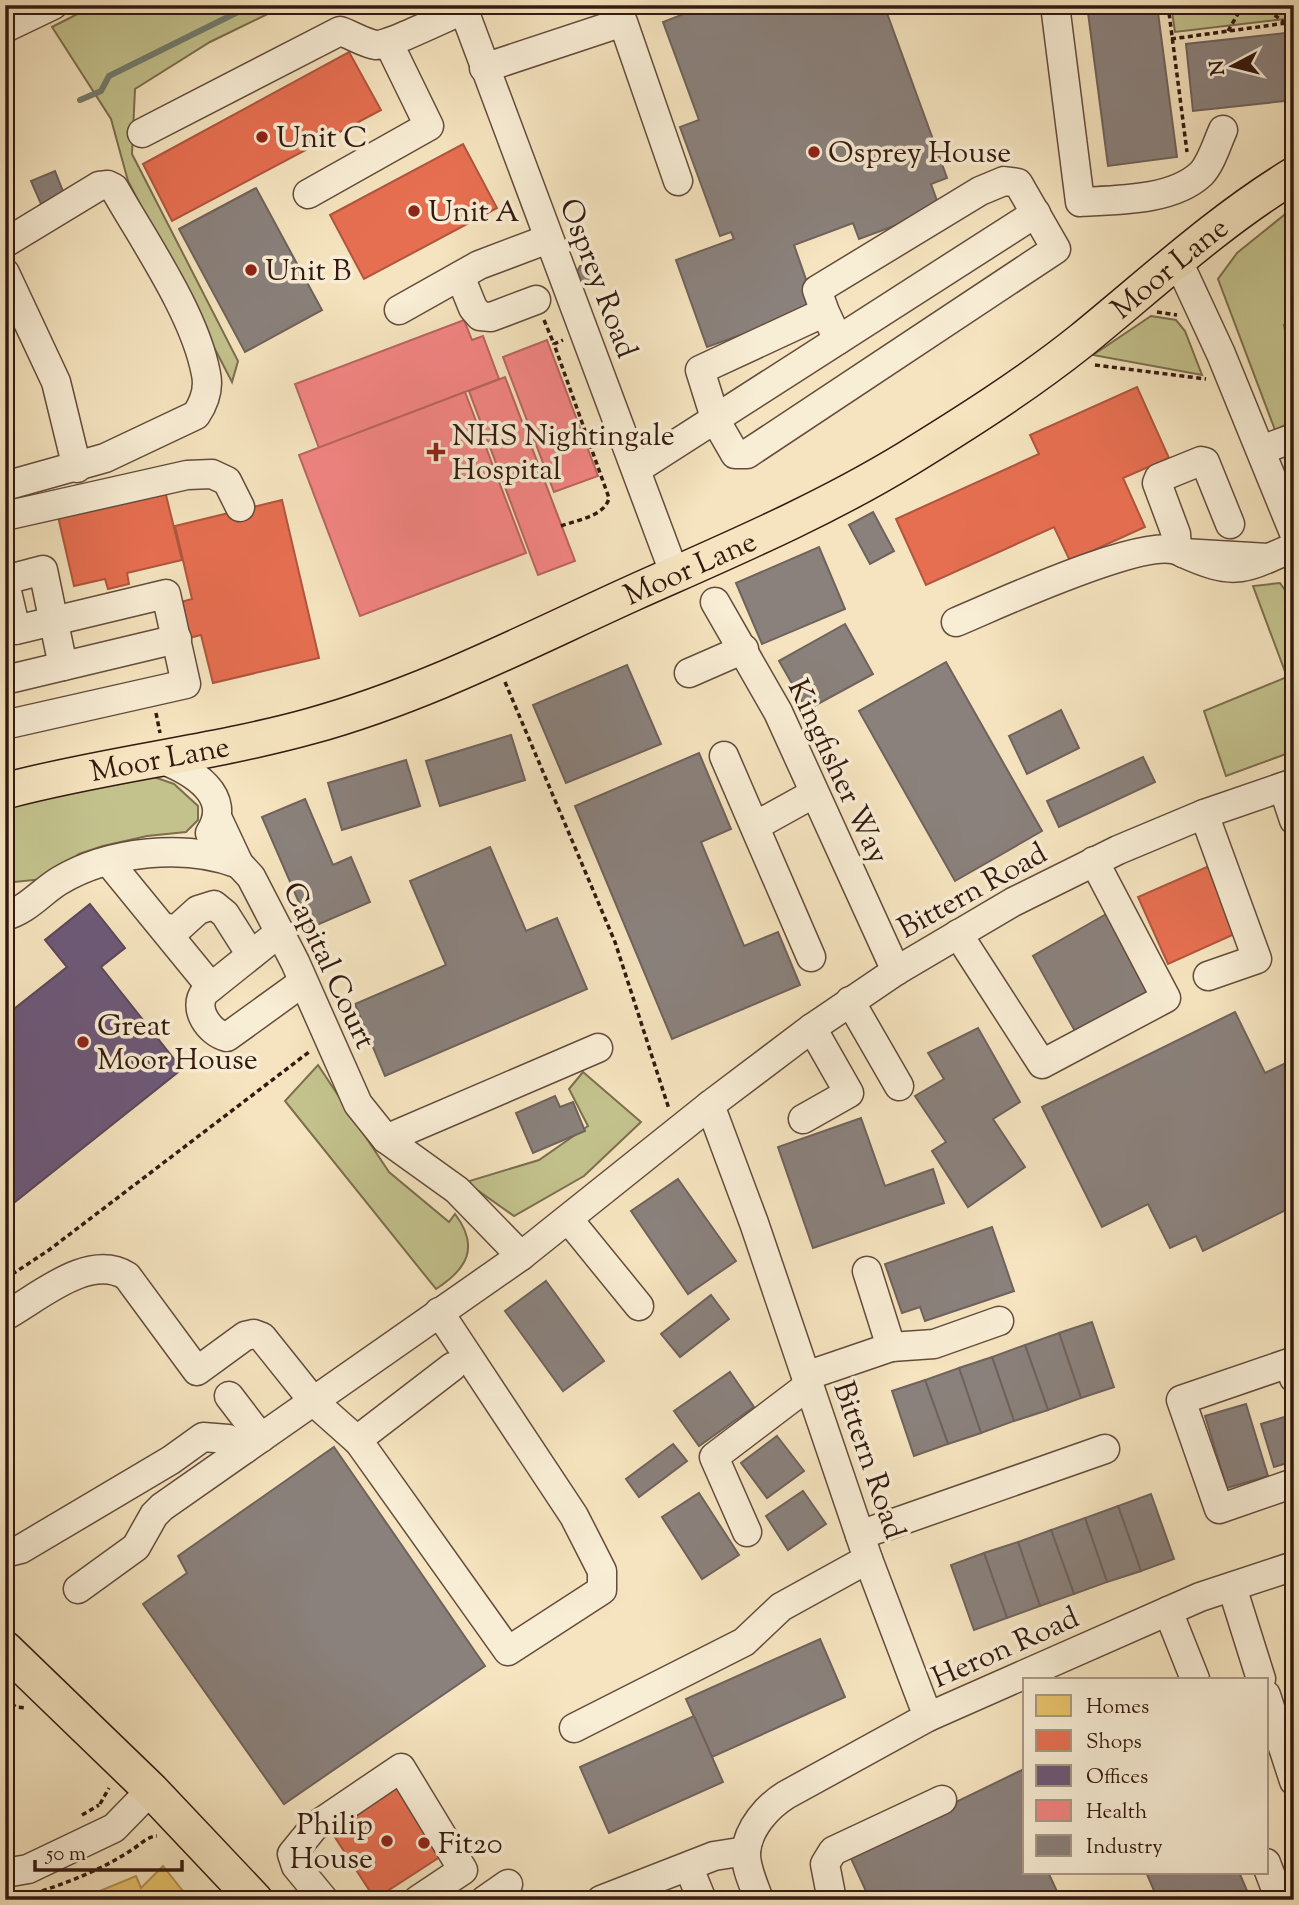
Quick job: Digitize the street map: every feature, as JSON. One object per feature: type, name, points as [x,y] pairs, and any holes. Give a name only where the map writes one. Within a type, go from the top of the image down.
[{"type":"main road","name":"Moor Lane","points":[[5,791],[86,771],[161,747],[312,726],[405,696],[729,553],[829,504],[930,444],[1060,357],[1223,222],[1294,174]]},
{"type":"main road","points":[[5,1649],[150,1790],[255,1900]]},
{"type":"street","points":[[14,18],[53,5]]},
{"type":"street","points":[[1055,5],[1080,202],[1125,199],[1175,190],[1202,173],[1223,130]]},
{"type":"street","points":[[142,133],[340,31],[377,46],[389,44],[462,8]]},
{"type":"street","name":"Osprey Road","points":[[462,8],[675,575]]},
{"type":"street","points":[[484,68],[623,22],[678,181]]},
{"type":"street","points":[[308,194],[429,126],[389,44]]},
{"type":"street","points":[[825,312],[700,370],[716,421],[735,454],[747,454],[1056,249],[1018,183],[1003,181],[980,191],[817,290],[838,340]]},
{"type":"street","points":[[5,243],[99,186],[108,185],[114,188],[195,337],[207,376],[204,402],[196,415],[105,458],[5,486]]},
{"type":"street","points":[[637,469],[716,421],[1036,213]]},
{"type":"street","points":[[399,310],[479,265],[548,239]]},
{"type":"street","points":[[1177,259],[1261,450],[1294,533]]},
{"type":"street","points":[[5,273],[56,382],[77,468]]},
{"type":"street","points":[[460,276],[473,308],[481,316],[491,317],[536,300]]},
{"type":"street","points":[[1261,450],[1294,438]]},
{"type":"street","points":[[1180,551],[1157,483],[1159,478],[1201,461],[1205,462],[1230,524]]},
{"type":"street","points":[[5,516],[172,477],[212,474],[227,481],[240,507]]},
{"type":"street","points":[[956,622],[1110,560],[1140,551],[1180,551],[1212,566],[1229,569],[1246,568],[1294,547]]},
{"type":"street","points":[[5,719],[13,723],[186,684],[166,594],[55,621],[16,630],[5,582],[43,570],[55,621],[63,666]]},
{"type":"street","name":"Kingfisher Way","points":[[715,602],[778,712],[813,794],[896,971]]},
{"type":"street","points":[[5,680],[177,639]]},
{"type":"street","points":[[689,673],[744,649]]},
{"type":"street","name":"Capital Court","points":[[161,747],[207,784],[216,800],[217,817],[239,864],[251,877],[280,932],[358,1104],[386,1139],[457,1190],[521,1256]]},
{"type":"street","points":[[724,756],[811,957]]},
{"type":"street","points":[[1288,785],[1294,820]]},
{"type":"street","name":"Bittern Road","points":[[78,1589],[136,1547],[154,1514],[521,1256],[710,1104],[812,1028],[896,971],[958,934],[1094,861],[1204,814],[1288,785]]},
{"type":"street","points":[[755,826],[813,794]]},
{"type":"street","points":[[1204,814],[1257,959],[1208,976]]},
{"type":"street","points":[[187,852],[212,831],[217,817]]},
{"type":"street","points":[[12,914],[60,880],[108,861],[145,854],[187,852],[239,864]]},
{"type":"street","points":[[108,861],[211,987]]},
{"type":"street","points":[[958,934],[1042,1064],[1166,998],[1094,861]]},
{"type":"street","points":[[165,928],[177,929],[198,910],[214,905],[225,914],[251,955]]},
{"type":"street","points":[[280,932],[200,998],[201,1013],[216,1034],[227,1037],[303,982]]},
{"type":"street","points":[[850,1002],[899,1086]]},
{"type":"street","points":[[803,1119],[849,1093],[812,1028]]},
{"type":"street","points":[[386,1139],[598,1048]]},
{"type":"street","name":"Bittern Road","points":[[710,1104],[754,1223],[864,1547],[928,1717]]},
{"type":"street","points":[[569,1220],[639,1306]]},
{"type":"street","points":[[5,1317],[80,1273],[115,1268],[127,1276],[197,1371],[245,1336],[262,1337],[314,1402],[357,1440],[508,1651],[602,1590],[602,1571],[574,1516],[439,1312]]},
{"type":"street","points":[[867,1272],[891,1347]]},
{"type":"street","points":[[747,1532],[714,1457],[808,1381],[891,1347],[934,1344],[999,1321]]},
{"type":"street","points":[[1294,1378],[1289,1363],[1181,1400],[1219,1509],[1294,1483]]},
{"type":"street","points":[[357,1440],[452,1367]]},
{"type":"street","points":[[229,1396],[253,1443]]},
{"type":"street","points":[[5,1553],[21,1549],[40,1538],[171,1460],[203,1437],[253,1443]]},
{"type":"street","points":[[574,1728],[744,1642],[781,1607],[864,1547],[1105,1449]]},
{"type":"street","name":"Heron Road","points":[[746,1851],[757,1823],[772,1804],[928,1717],[1168,1611],[1294,1566]]},
{"type":"street","points":[[1232,1587],[1261,1678]]},
{"type":"street","points":[[1168,1611],[1195,1678]]},
{"type":"street","points":[[1268,1701],[1294,1782]]},
{"type":"street","points":[[324,1900],[296,1866],[292,1854],[314,1827],[401,1768],[463,1870],[418,1900]]},
{"type":"street","points":[[5,1873],[28,1869],[114,1828],[150,1790]]},
{"type":"street","points":[[832,1900],[825,1864],[833,1851],[942,1800]]},
{"type":"street","points":[[601,1900],[689,1868],[714,1856],[746,1851],[759,1900]]},
{"type":"street","points":[[689,1868],[702,1900]]},
{"type":"street","points":[[1268,1868],[1280,1900]]},
{"type":"path","points":[[1168,5],[1190,181]]},
{"type":"path","points":[[1227,31],[1243,5]]},
{"type":"path","points":[[1261,5],[1286,24]]},
{"type":"path","points":[[1171,39],[1294,22]]},
{"type":"path","points":[[561,526],[599,512],[609,498],[554,344],[585,332]]},
{"type":"path","points":[[1085,363],[1208,378]]},
{"type":"path","points":[[496,657],[615,942],[662,1093],[678,1132]]},
{"type":"path","points":[[153,701],[161,747]]},
{"type":"path","points":[[5,1279],[49,1250],[327,1038]]},
{"type":"path","points":[[40,1891],[74,1880],[131,1851],[152,1836],[160,1836]]},
{"type":"shaded area","points":[[95,5],[286,5],[210,42],[135,89],[132,154],[238,361],[232,382],[128,181],[111,119],[52,27]]},
{"type":"shaded area","points":[[1171,5],[1294,5],[1294,18],[1175,32]]},
{"type":"shaded area","points":[[1294,207],[1294,324],[1284,325],[1294,376],[1294,421],[1275,430],[1218,279],[1237,253]]},
{"type":"shaded area","points":[[1151,316],[1176,320],[1185,331],[1202,375],[1093,355]]},
{"type":"shaded area","points":[[1280,583],[1294,603],[1294,751],[1226,776],[1204,711],[1287,677],[1253,586]]},
{"type":"shaded area","points":[[154,777],[174,784],[198,806],[198,820],[186,832],[147,836],[103,846],[79,854],[43,879],[5,883],[5,808],[34,798]]},
{"type":"shaded area","points":[[318,1065],[389,1172],[449,1222],[455,1214],[463,1226],[468,1247],[466,1256],[456,1273],[436,1289],[285,1101]]},
{"type":"shaded area","points":[[583,1072],[641,1122],[584,1176],[514,1216],[466,1182],[539,1160],[588,1126],[569,1089]]},
{"type":"building: Homes","points":[[163,1866],[190,1900],[78,1900],[136,1876],[141,1888]]},
{"type":"building: Shops","name":"Unit C","points":[[349,52],[381,110],[172,221],[143,164]]},
{"type":"building: Shops","name":"Unit A","points":[[463,144],[497,208],[364,279],[330,215]]},
{"type":"building: Shops","points":[[1137,387],[1169,458],[1123,478],[1145,527],[1070,561],[1054,527],[926,585],[896,519],[1039,454],[1030,435]]},
{"type":"building: Shops","points":[[164,487],[182,560],[127,573],[129,584],[108,589],[105,579],[74,586],[57,512]]},
{"type":"building: Shops","points":[[282,500],[319,658],[213,683],[201,635],[189,638],[181,602],[192,599],[175,526]]},
{"type":"building: Shops","points":[[1209,866],[1239,932],[1168,964],[1138,897]]},
{"type":"building: Shops","name":"Philip House","points":[[399,1782],[446,1853],[375,1899],[329,1828]]},
{"type":"building: Offices","name":"Great Moor House","points":[[90,904],[125,948],[101,967],[182,1069],[5,1210],[5,1016],[67,967],[45,940]]},
{"type":"building: Health","points":[[464,320],[472,340],[483,336],[499,379],[319,448],[295,384]]},
{"type":"building: Health","points":[[547,340],[598,476],[554,492],[503,357]]},
{"type":"building: Health","points":[[505,377],[575,561],[538,575],[469,391]]},
{"type":"building: Health","points":[[465,392],[526,553],[360,616],[299,455]]},
{"type":"building: Industry","name":"Osprey House","points":[[707,5],[884,5],[947,178],[931,184],[940,209],[859,239],[853,223],[794,245],[816,308],[707,347],[676,260],[734,239],[731,232],[720,236],[680,127],[699,120],[663,22]]},
{"type":"building: Industry","points":[[1087,5],[1157,5],[1177,157],[1108,166]]},
{"type":"building: Industry","points":[[1294,32],[1294,100],[1193,111],[1186,44]]},
{"type":"building: Industry","points":[[55,171],[64,194],[41,204],[31,181]]},
{"type":"building: Industry","name":"Unit B","points":[[256,188],[322,310],[245,352],[179,229]]},
{"type":"building: Industry","points":[[592,263],[597,279],[585,283],[579,281],[577,272],[580,266]]},
{"type":"building: Industry","points":[[873,512],[894,551],[870,564],[849,525]]},
{"type":"building: Industry","points":[[819,547],[845,609],[762,644],[736,583]]},
{"type":"building: Industry","points":[[845,624],[873,674],[807,710],[779,661]]},
{"type":"building: Industry","points":[[946,662],[1042,831],[955,881],[859,711]]},
{"type":"building: Industry","points":[[627,665],[661,744],[566,783],[533,705]]},
{"type":"building: Industry","points":[[1061,710],[1079,748],[1027,774],[1009,736]]},
{"type":"building: Industry","points":[[511,735],[525,780],[440,806],[426,761]]},
{"type":"building: Industry","points":[[699,753],[731,829],[701,842],[744,946],[778,932],[800,985],[672,1039],[575,806]]},
{"type":"building: Industry","points":[[1143,757],[1155,782],[1059,827],[1047,801]]},
{"type":"building: Industry","points":[[406,760],[420,806],[342,830],[328,783]]},
{"type":"building: Industry","points":[[305,799],[333,865],[351,857],[370,902],[310,928],[262,817]]},
{"type":"building: Industry","points":[[490,847],[526,931],[557,918],[587,989],[385,1076],[355,1004],[446,965],[410,881]]},
{"type":"building: Industry","points":[[1108,913],[1152,991],[1076,1033],[1033,956]]},
{"type":"building: Industry","points":[[1235,1012],[1265,1073],[1294,1059],[1294,1139],[1291,1140],[1294,1206],[1203,1251],[1196,1236],[1170,1248],[1148,1204],[1102,1227],[1042,1107]]},
{"type":"building: Industry","points":[[978,1028],[1020,1102],[993,1119],[1025,1167],[968,1207],[932,1151],[946,1142],[915,1096],[944,1079],[928,1053]]},
{"type":"building: Industry","points":[[555,1096],[560,1107],[573,1102],[585,1131],[533,1153],[516,1113]]},
{"type":"building: Industry","points":[[861,1118],[885,1186],[933,1169],[944,1203],[813,1248],[778,1147]]},
{"type":"building: Industry","points":[[678,1179],[736,1261],[688,1294],[631,1211]]},
{"type":"building: Industry","points":[[992,1227],[1014,1291],[925,1321],[920,1307],[902,1313],[885,1264]]},
{"type":"building: Industry","points":[[546,1281],[604,1361],[563,1391],[505,1311]]},
{"type":"building: Industry","points":[[711,1295],[729,1319],[680,1357],[661,1334]]},
{"type":"building: Industry","points":[[1092,1322],[1114,1387],[1081,1398],[1059,1333]]},
{"type":"building: Industry","points":[[1059,1333],[1081,1398],[1048,1410],[1025,1345]]},
{"type":"building: Industry","points":[[1025,1345],[1048,1410],[1014,1421],[992,1357]]},
{"type":"building: Industry","points":[[992,1357],[1014,1421],[981,1433],[959,1368]]},
{"type":"building: Industry","points":[[959,1368],[981,1433],[948,1444],[925,1380]]},
{"type":"building: Industry","points":[[730,1372],[754,1407],[699,1446],[674,1411]]},
{"type":"building: Industry","points":[[925,1380],[948,1444],[914,1456],[892,1391]]},
{"type":"building: Industry","points":[[1246,1404],[1268,1476],[1227,1488],[1205,1416]]},
{"type":"building: Industry","points":[[1294,1414],[1294,1461],[1274,1467],[1261,1424]]},
{"type":"building: Industry","points":[[777,1436],[804,1471],[767,1498],[741,1463]]},
{"type":"building: Industry","points":[[673,1444],[687,1461],[639,1497],[626,1479]]},
{"type":"building: Industry","points":[[334,1447],[485,1666],[284,1804],[143,1604],[187,1573],[178,1556]]},
{"type":"building: Industry","points":[[803,1491],[826,1524],[788,1550],[766,1516]]},
{"type":"building: Industry","points":[[699,1493],[739,1555],[702,1579],[662,1517]]},
{"type":"building: Industry","points":[[1151,1494],[1174,1559],[1141,1571],[1118,1506]]},
{"type":"building: Industry","points":[[1118,1506],[1141,1571],[1107,1582],[1085,1518]]},
{"type":"building: Industry","points":[[1085,1518],[1107,1582],[1074,1594],[1051,1530]]},
{"type":"building: Industry","points":[[1051,1530],[1074,1594],[1040,1606],[1018,1542]]},
{"type":"building: Industry","points":[[1018,1542],[1040,1606],[1007,1618],[984,1553]]},
{"type":"building: Industry","points":[[984,1553],[1007,1618],[974,1630],[951,1565]]},
{"type":"building: Industry","points":[[820,1639],[845,1697],[712,1757],[686,1699]]},
{"type":"building: Industry","points":[[694,1716],[723,1782],[609,1833],[580,1767]]},
{"type":"building: Industry","points":[[1023,1769],[1023,1874],[1049,1874],[1061,1900],[870,1900],[849,1854]]},
{"type":"building: Industry","points":[[1147,1874],[1240,1874],[1251,1900],[1158,1900]]},
{"type":"waterway","points":[[80,100],[101,91],[109,76],[252,5]]},
{"type":"place","name":"Unit C","points":[[262,137]]},
{"type":"place","name":"Osprey House","points":[[814,152]]},
{"type":"place","name":"Unit A","points":[[414,211]]},
{"type":"place","name":"Unit B","points":[[251,270]]},
{"type":"place","name":"NHS Nightingale Hospital","points":[[436,452]]},
{"type":"place","name":"Great Moor House","points":[[83,1042]]},
{"type":"place","name":"Philip House","points":[[387,1841]]},
{"type":"place","name":"Fit20","points":[[424,1843]]}]
